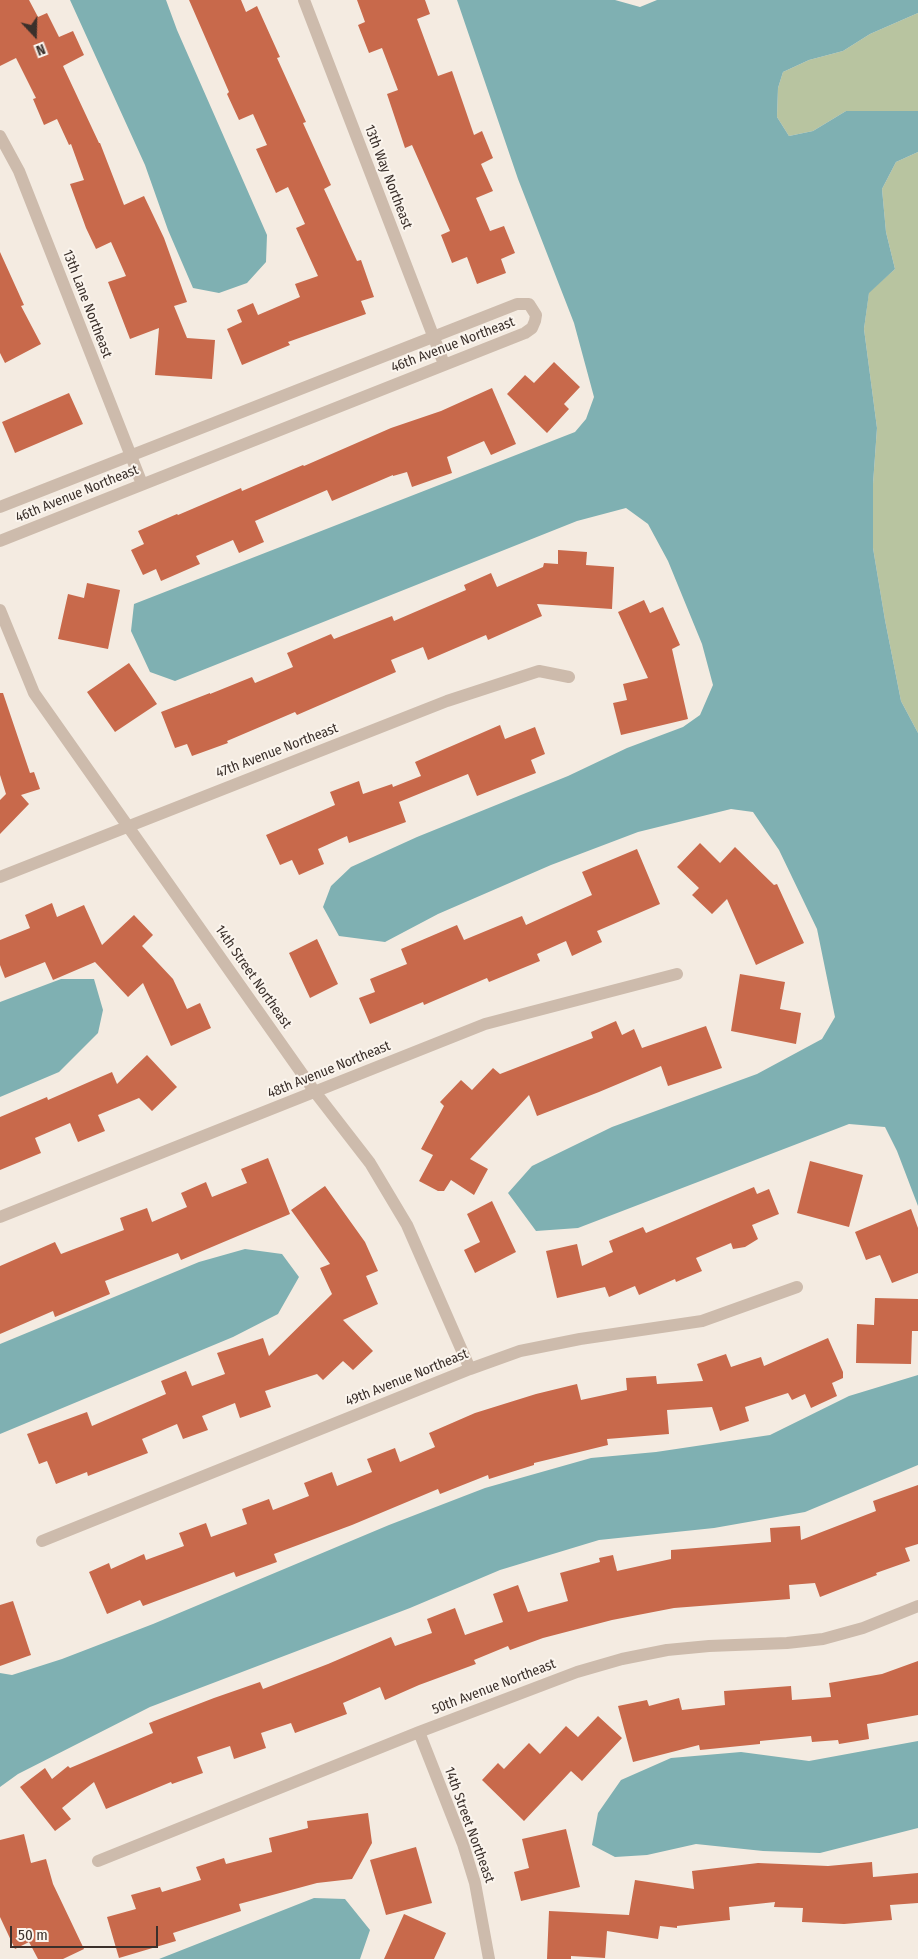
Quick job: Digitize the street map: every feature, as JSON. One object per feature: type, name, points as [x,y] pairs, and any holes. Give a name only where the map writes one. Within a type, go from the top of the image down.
[{"type":"street","name":"13th Way Northeast","points":[[304,0],[444,364]]},
{"type":"street","name":"13th Lane Northeast","points":[[0,136],[19,170],[142,484]]},
{"type":"street","name":"46th Avenue Northeast","points":[[0,507],[517,304],[529,304],[533,308],[536,321],[532,328],[525,333],[0,542]]},
{"type":"street","name":"14th Street Northeast","points":[[0,610],[34,693],[315,1092],[370,1163],[407,1225],[470,1368]]},
{"type":"street","name":"47th Avenue Northeast","points":[[0,877],[128,825],[448,701],[539,671],[570,677]]},
{"type":"street","name":"48th Avenue Northeast","points":[[0,1217],[485,1024],[677,974]]},
{"type":"street","name":"49th Avenue Northeast","points":[[42,1541],[470,1368],[520,1351],[580,1339],[702,1320],[797,1288]]},
{"type":"street","name":"50th Avenue Northeast","points":[[98,1861],[419,1732],[577,1672],[622,1659],[667,1650],[709,1646],[787,1643],[823,1638],[863,1628],[918,1606]]},
{"type":"street","name":"14th Street Northeast","points":[[419,1732],[463,1844],[475,1883],[489,1959]]},
{"type":"green space","points":[[918,13],[918,111],[846,111],[813,131],[789,136],[777,117],[778,88],[783,72],[809,60],[843,51],[870,34]]},
{"type":"green space","points":[[918,152],[918,733],[901,701],[873,548],[873,484],[877,428],[864,329],[869,292],[895,269],[886,232],[882,189],[896,162]]},
{"type":"water","points":[[70,0],[166,0],[177,30],[267,235],[266,262],[247,283],[219,293],[193,288],[168,230],[145,165]]},
{"type":"water","points":[[457,0],[615,0],[640,7],[657,0],[918,0],[918,13],[870,34],[843,51],[809,60],[783,72],[778,88],[777,117],[789,136],[813,131],[846,111],[918,111],[918,152],[896,162],[882,189],[886,232],[895,269],[869,293],[864,329],[877,428],[873,484],[873,548],[901,701],[918,733],[918,1206],[897,1151],[885,1127],[849,1124],[578,1228],[536,1231],[508,1193],[532,1166],[612,1127],[757,1074],[822,1039],[835,1017],[817,929],[779,850],[753,812],[731,809],[638,832],[551,865],[438,914],[385,942],[339,936],[323,907],[331,886],[351,867],[417,837],[568,776],[627,748],[683,727],[700,715],[713,685],[702,644],[668,561],[648,524],[626,508],[577,521],[175,681],[150,672],[131,631],[134,604],[575,432],[586,419],[594,397],[574,323],[518,179]]},
{"type":"water","points":[[61,979],[94,979],[103,1010],[98,1033],[59,1072],[0,1097],[0,1002]]},
{"type":"water","points":[[245,1249],[282,1254],[299,1277],[278,1314],[233,1337],[0,1434],[0,1344],[199,1262]]},
{"type":"water","points":[[918,1375],[918,1465],[805,1512],[714,1528],[599,1540],[500,1570],[410,1608],[150,1707],[18,1774],[0,1787],[0,1673],[12,1675],[62,1659],[153,1624],[389,1525],[485,1488],[591,1458],[656,1452],[770,1435],[849,1396]]},
{"type":"water","points":[[918,1741],[918,1828],[820,1853],[763,1851],[696,1844],[647,1855],[615,1857],[592,1845],[598,1813],[621,1780],[671,1758],[741,1752],[809,1761]]},
{"type":"water","points":[[314,1898],[345,1899],[370,1930],[360,1959],[159,1959]]},
{"type":"building","points":[[0,0],[29,0],[38,17],[47,13],[59,37],[73,31],[84,55],[63,66],[100,143],[124,205],[144,196],[164,238],[187,302],[174,306],[187,338],[215,340],[212,379],[155,375],[159,328],[130,339],[108,282],[126,276],[111,242],[96,249],[86,228],[70,184],[84,180],[71,144],[69,145],[57,119],[44,125],[33,99],[36,98],[16,58],[0,66]]},
{"type":"building","points":[[189,0],[241,0],[246,12],[257,6],[280,57],[277,58],[306,122],[303,123],[331,185],[324,189],[357,261],[361,260],[374,297],[361,301],[366,314],[288,342],[290,345],[242,365],[227,329],[242,322],[237,310],[253,303],[258,315],[300,297],[295,284],[318,276],[296,228],[305,224],[288,187],[276,193],[256,149],[267,145],[253,114],[239,120],[227,94],[229,92]]},
{"type":"building","points":[[357,0],[425,0],[430,14],[417,19],[438,76],[452,71],[474,135],[482,131],[493,158],[481,164],[493,191],[476,198],[490,231],[504,226],[515,253],[501,259],[506,273],[477,284],[467,257],[452,263],[441,235],[450,231],[412,145],[405,148],[387,94],[398,90],[382,48],[369,53],[358,25],[365,22]]},
{"type":"building","points":[[0,252],[24,305],[21,306],[41,344],[5,363],[0,353]]},
{"type":"building","points":[[554,362],[580,387],[564,404],[569,409],[547,433],[507,394],[525,375],[534,383]]},
{"type":"building","points":[[492,388],[516,444],[491,455],[484,441],[447,457],[452,473],[412,487],[407,472],[393,475],[332,501],[327,490],[255,521],[264,542],[239,553],[233,540],[196,556],[200,564],[161,581],[156,569],[143,575],[131,550],[144,544],[138,531],[241,488],[242,491],[304,466],[391,428],[441,411]]},
{"type":"building","points":[[69,393],[83,424],[15,453],[2,422]]},
{"type":"building","points":[[558,550],[587,552],[586,565],[614,567],[612,609],[537,604],[542,616],[488,640],[486,635],[428,660],[423,647],[391,660],[396,672],[297,715],[295,712],[227,741],[228,743],[192,756],[187,744],[175,748],[161,712],[252,677],[255,683],[293,667],[287,653],[331,634],[334,639],[392,616],[394,621],[466,590],[464,585],[491,573],[497,587],[543,567],[544,563],[558,564]]},
{"type":"building","points":[[87,583],[120,590],[108,649],[58,639],[68,594],[84,598]]},
{"type":"building","points":[[644,600],[650,613],[663,607],[680,645],[672,649],[688,719],[621,735],[613,703],[627,700],[623,684],[648,678],[618,612]]},
{"type":"building","points":[[129,663],[157,704],[115,732],[87,692]]},
{"type":"building","points":[[0,693],[3,693],[30,773],[34,772],[40,789],[21,795],[29,804],[0,834],[0,800],[6,794],[0,775]]},
{"type":"building","points":[[500,725],[505,739],[535,727],[545,754],[531,760],[536,773],[477,796],[468,774],[399,802],[406,822],[349,843],[347,836],[318,849],[324,864],[299,875],[292,860],[280,865],[266,835],[335,805],[330,792],[359,781],[363,794],[392,784],[393,787],[421,776],[415,762]]},
{"type":"building","points":[[700,843],[720,863],[735,847],[774,885],[777,884],[804,943],[756,965],[727,899],[712,914],[692,895],[699,888],[677,867]]},
{"type":"building","points":[[637,849],[660,904],[597,931],[602,942],[572,956],[566,941],[537,954],[540,961],[489,982],[487,978],[424,1005],[423,1002],[370,1024],[359,998],[375,992],[370,979],[407,964],[401,949],[457,925],[464,940],[522,916],[526,925],[592,895],[582,872]]},
{"type":"building","points":[[52,903],[57,917],[84,905],[102,945],[134,915],[153,935],[142,946],[173,979],[187,1009],[200,1003],[211,1028],[171,1046],[143,983],[128,997],[95,962],[53,980],[45,962],[5,978],[0,965],[0,940],[30,928],[25,915]]},
{"type":"building","points":[[317,939],[338,984],[310,998],[289,953]]},
{"type":"building","points":[[740,974],[785,982],[780,1009],[801,1013],[796,1044],[731,1031]]},
{"type":"building","points":[[616,1021],[622,1035],[634,1029],[642,1048],[706,1026],[722,1068],[668,1086],[661,1066],[537,1116],[529,1095],[470,1159],[488,1169],[474,1195],[451,1180],[444,1191],[438,1191],[419,1181],[433,1155],[421,1149],[444,1106],[440,1102],[461,1080],[472,1090],[493,1068],[500,1074],[593,1038],[591,1032]]},
{"type":"building","points":[[147,1055],[177,1087],[152,1111],[139,1098],[98,1115],[105,1131],[78,1142],[70,1123],[35,1138],[41,1153],[0,1170],[0,1117],[47,1097],[48,1100],[112,1072],[117,1084]]},
{"type":"building","points":[[268,1158],[290,1214],[181,1260],[178,1253],[105,1281],[110,1294],[55,1317],[53,1311],[0,1334],[0,1266],[55,1242],[61,1254],[124,1230],[120,1218],[147,1208],[152,1222],[187,1207],[181,1193],[206,1182],[212,1197],[247,1183],[241,1169]]},
{"type":"building","points":[[810,1161],[863,1175],[849,1227],[797,1213]]},
{"type":"building","points":[[325,1186],[365,1242],[378,1271],[366,1276],[378,1304],[343,1320],[373,1351],[353,1370],[343,1361],[323,1380],[317,1374],[265,1391],[271,1407],[240,1418],[235,1403],[202,1416],[208,1430],[183,1439],[177,1424],[142,1439],[148,1453],[88,1476],[87,1472],[56,1484],[47,1461],[39,1464],[27,1434],[87,1412],[92,1426],[166,1394],[161,1381],[186,1371],[192,1386],[225,1374],[217,1353],[263,1338],[269,1356],[332,1294],[320,1268],[330,1264],[291,1210]]},
{"type":"building","points":[[754,1187],[757,1194],[769,1189],[779,1214],[752,1225],[758,1239],[745,1247],[733,1249],[731,1243],[696,1258],[702,1271],[676,1282],[675,1279],[639,1295],[635,1286],[609,1297],[605,1287],[557,1298],[546,1251],[577,1244],[582,1266],[613,1252],[609,1241],[643,1227],[646,1233]]},
{"type":"building","points":[[492,1201],[516,1252],[475,1273],[464,1250],[480,1242],[467,1214]]},
{"type":"building","points":[[911,1209],[918,1228],[918,1273],[892,1283],[880,1255],[866,1260],[855,1232]]},
{"type":"building","points":[[875,1298],[918,1299],[918,1331],[912,1331],[911,1364],[856,1363],[857,1324],[874,1325]]},
{"type":"building","points":[[828,1338],[843,1372],[843,1378],[832,1383],[837,1396],[811,1408],[805,1394],[792,1400],[788,1393],[745,1407],[749,1421],[720,1431],[712,1407],[667,1410],[669,1434],[607,1439],[608,1445],[534,1463],[534,1465],[489,1479],[488,1475],[440,1494],[438,1489],[352,1525],[274,1554],[277,1562],[236,1577],[234,1572],[143,1606],[140,1600],[107,1614],[89,1572],[109,1563],[111,1569],[144,1554],[146,1560],[184,1546],[179,1533],[206,1523],[211,1537],[247,1524],[242,1509],[269,1499],[273,1510],[309,1496],[304,1483],[332,1472],[337,1486],[372,1472],[367,1459],[395,1448],[400,1462],[435,1447],[429,1433],[475,1413],[536,1394],[577,1384],[581,1400],[627,1390],[626,1378],[656,1376],[657,1384],[703,1381],[697,1364],[726,1354],[731,1367],[761,1357],[764,1366]]},
{"type":"building","points":[[918,1485],[918,1544],[905,1548],[910,1561],[820,1597],[815,1583],[789,1585],[790,1599],[674,1608],[612,1620],[543,1638],[510,1650],[508,1646],[474,1660],[476,1664],[385,1700],[380,1687],[343,1703],[347,1714],[295,1733],[291,1723],[261,1733],[266,1748],[234,1759],[230,1746],[197,1757],[203,1773],[172,1784],[171,1782],[106,1809],[94,1782],[62,1808],[71,1819],[55,1831],[20,1787],[45,1768],[52,1779],[68,1766],[70,1768],[153,1733],[149,1723],[214,1698],[260,1682],[263,1689],[391,1637],[395,1646],[432,1633],[427,1619],[455,1608],[465,1635],[503,1622],[493,1594],[518,1585],[528,1612],[568,1601],[560,1573],[600,1562],[599,1558],[613,1555],[617,1571],[671,1559],[671,1550],[771,1542],[770,1528],[800,1526],[801,1540],[876,1511],[873,1501]]},
{"type":"building","points":[[13,1601],[31,1655],[0,1666],[0,1605]]},
{"type":"building","points":[[918,1661],[918,1715],[867,1724],[869,1739],[839,1744],[838,1740],[812,1742],[811,1736],[760,1741],[760,1744],[700,1750],[699,1745],[633,1762],[618,1706],[647,1700],[649,1706],[679,1698],[682,1710],[725,1705],[724,1691],[791,1686],[792,1700],[831,1697],[829,1683],[882,1674]]},
{"type":"building","points":[[598,1716],[622,1738],[582,1781],[571,1771],[524,1821],[482,1780],[498,1763],[504,1769],[529,1743],[540,1754],[566,1726],[578,1737]]},
{"type":"building","points":[[368,1813],[372,1843],[352,1879],[317,1883],[239,1904],[241,1911],[173,1933],[176,1941],[119,1958],[107,1917],[136,1909],[131,1895],[160,1887],[162,1892],[201,1880],[196,1867],[224,1858],[226,1864],[272,1852],[269,1838],[308,1828],[307,1821]]},
{"type":"building","points":[[566,1829],[580,1887],[521,1901],[514,1872],[529,1868],[522,1839]]},
{"type":"building","points":[[24,1834],[31,1863],[46,1859],[53,1884],[84,1949],[63,1959],[38,1959],[29,1942],[15,1949],[0,1917],[0,1840]]},
{"type":"building","points":[[416,1847],[432,1903],[386,1915],[370,1860]]},
{"type":"building","points":[[872,1862],[873,1877],[918,1873],[918,1903],[890,1905],[892,1920],[844,1924],[802,1922],[803,1908],[774,1907],[775,1902],[729,1907],[730,1920],[677,1926],[677,1928],[660,1926],[658,1939],[607,1931],[605,1958],[571,1956],[571,1959],[547,1959],[549,1911],[629,1915],[635,1880],[694,1889],[692,1871],[758,1863],[828,1866]]},
{"type":"building","points":[[404,1914],[446,1933],[434,1959],[384,1959]]}]
